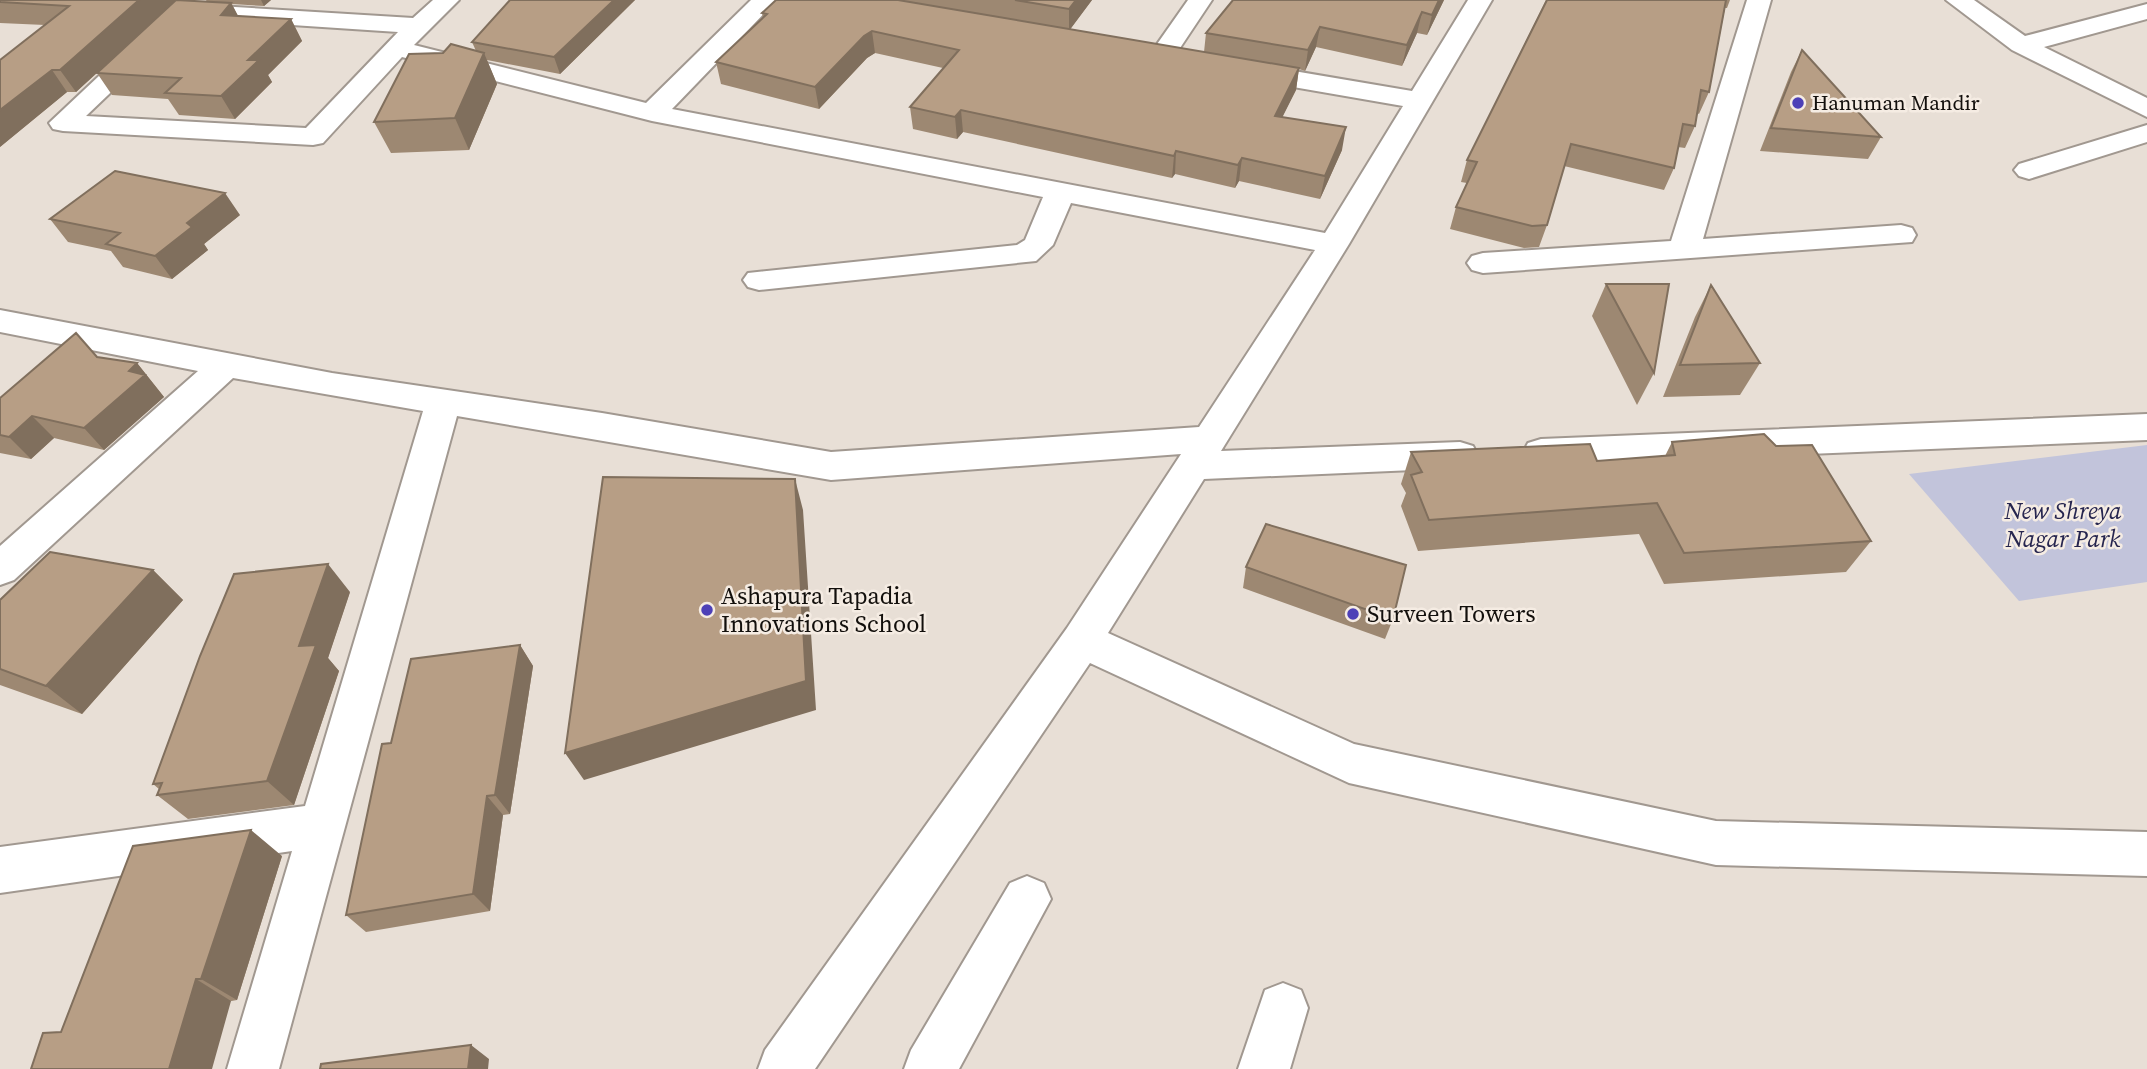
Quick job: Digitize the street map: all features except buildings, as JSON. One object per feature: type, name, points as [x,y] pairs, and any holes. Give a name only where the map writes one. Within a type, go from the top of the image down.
[{"type":"street","points":[[422,26],[189,5],[62,123],[313,137],[396,48],[422,26],[447,0]]},
{"type":"street","points":[[652,113],[765,0]]},
{"type":"street","points":[[1161,57],[1200,0]]},
{"type":"street","points":[[784,1069],[1082,640],[1334,244],[1480,0]]},
{"type":"street","points":[[1684,249],[1759,0]]},
{"type":"street","points":[[1958,0],[2021,44],[2147,109]]},
{"type":"street","points":[[2021,44],[2147,11]]},
{"type":"street","points":[[396,48],[652,113],[1334,244]]},
{"type":"street","points":[[1134,52],[1189,61]]},
{"type":"street","points":[[1216,66],[1420,101]]},
{"type":"street","points":[[2029,170],[2147,134]]},
{"type":"street","points":[[759,280],[1026,254],[1038,245],[1061,191]]},
{"type":"street","points":[[1483,263],[1901,234]]},
{"type":"street","points":[[0,321],[226,365],[831,466],[1201,453],[1504,454],[2147,427]]},
{"type":"street","points":[[0,569],[226,365]]},
{"type":"street","points":[[253,1069],[443,402]]},
{"type":"street","points":[[1082,640],[1349,763],[1716,843],[2147,854]]},
{"type":"street","points":[[0,870],[322,825]]},
{"type":"street","points":[[930,1069],[1027,899]]},
{"type":"street","points":[[1264,1069],[1283,1008]]},
{"type":"green space","name":"New Shreya Nagar Park","points":[[2147,445],[2147,582],[2019,601],[1909,474]]},
{"type":"place","name":"Hanuman Mandir","points":[[1798,103]]},
{"type":"place","name":"Ashapura Tapadia Innovations School","points":[[707,610]]},
{"type":"place","name":"Surveen Towers","points":[[1353,614]]}]
